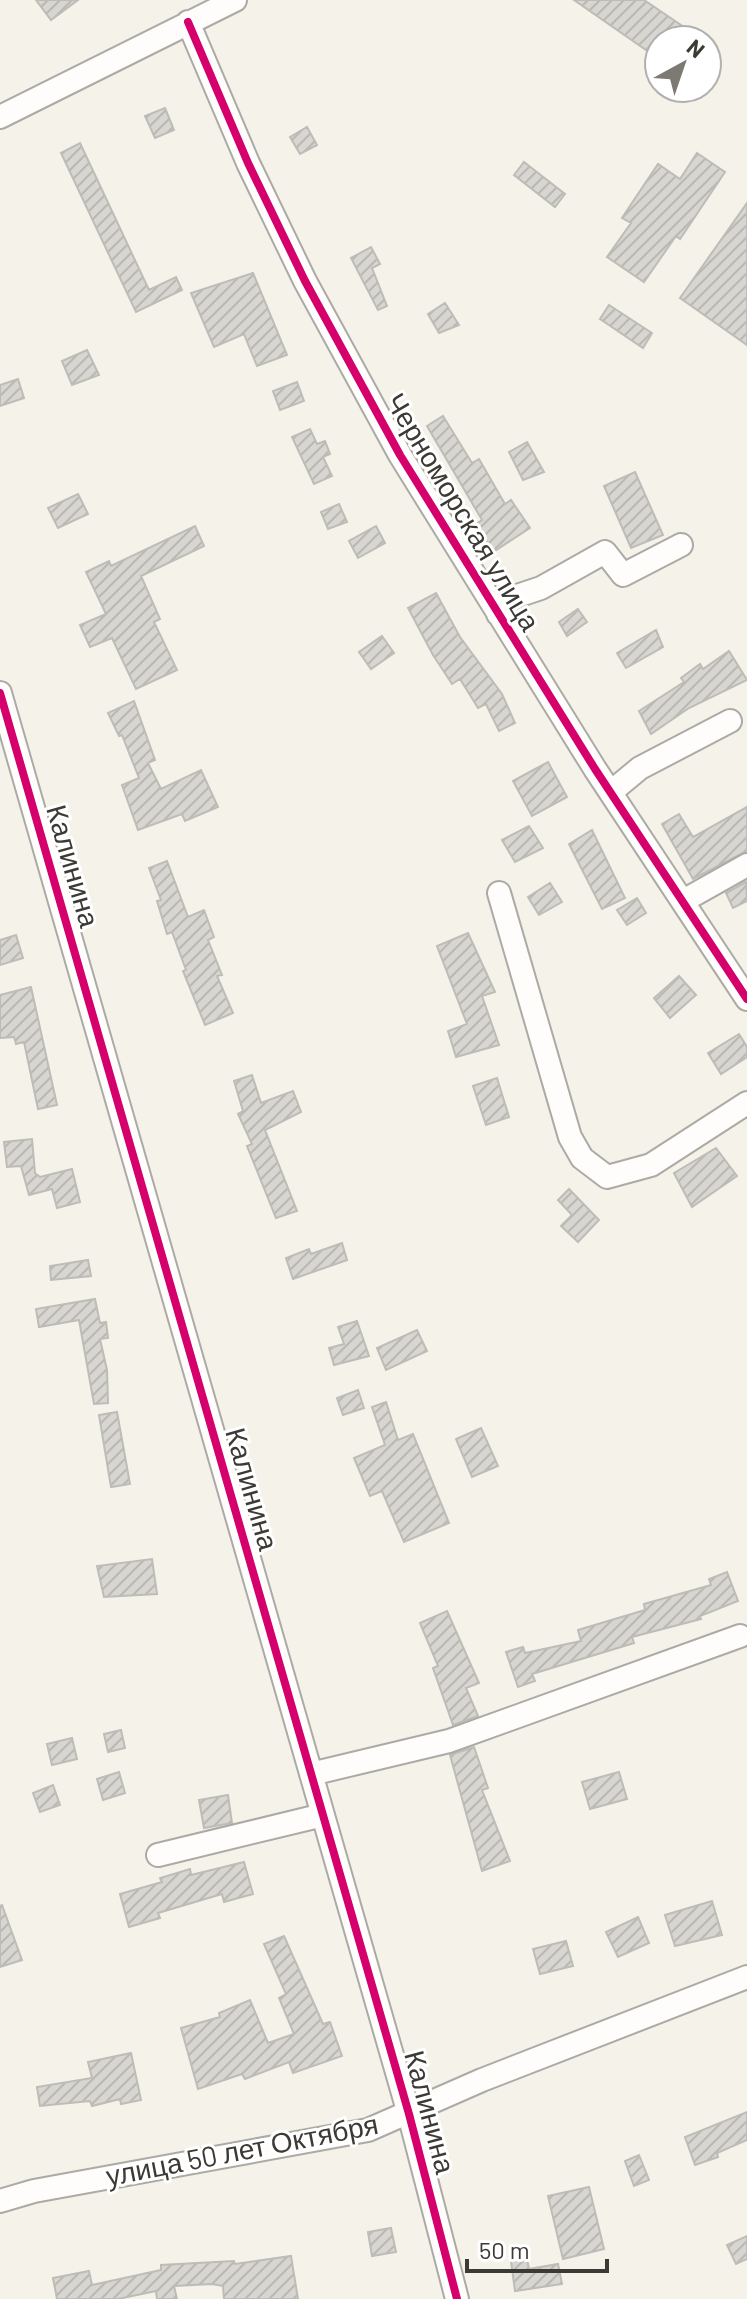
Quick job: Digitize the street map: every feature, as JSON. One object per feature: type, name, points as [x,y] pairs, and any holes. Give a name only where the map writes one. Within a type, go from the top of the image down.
[{"type":"street","points":[[0,117],[235,0]]},
{"type":"street","name":"Черноморская улица","points":[[188,22],[248,163],[305,281],[400,455],[611,792],[747,999]]},
{"type":"street","points":[[498,614],[514,597],[541,588],[605,552],[623,575],[681,545]]},
{"type":"street","name":"Калинина","points":[[0,693],[409,2114],[457,2299]]},
{"type":"street","points":[[611,792],[640,768],[730,721]]},
{"type":"street","points":[[683,901],[747,865]]},
{"type":"street","points":[[499,893],[570,1137],[582,1158],[607,1177],[651,1165],[747,1103]]},
{"type":"street","points":[[311,1774],[449,1741],[740,1636]]},
{"type":"street","points":[[158,1855],[323,1815]]},
{"type":"street","name":"улица 50 лет Октября","points":[[0,2201],[34,2191],[368,2130],[482,2080],[747,1977]]},
{"type":"building","points":[[36,0],[78,0],[51,20]]},
{"type":"building","points":[[574,0],[644,0],[680,24],[643,24],[643,48]]},
{"type":"building","points":[[165,108],[174,130],[155,138],[145,116]]},
{"type":"building","points":[[307,127],[317,145],[300,154],[290,137]]},
{"type":"building","points":[[80,143],[149,290],[176,277],[182,290],[136,312],[61,153]]},
{"type":"building","points":[[697,153],[725,172],[680,239],[676,236],[644,282],[607,257],[631,223],[622,218],[658,164],[680,179]]},
{"type":"building","points":[[524,162],[565,194],[555,207],[514,175]]},
{"type":"building","points":[[747,203],[747,345],[680,298]]},
{"type":"building","points":[[371,247],[380,264],[372,268],[387,306],[378,310],[351,258]]},
{"type":"building","points":[[253,273],[287,355],[257,366],[244,334],[214,347],[191,293]]},
{"type":"building","points":[[445,303],[459,325],[439,333],[428,314]]},
{"type":"building","points":[[609,305],[652,333],[643,348],[600,319]]},
{"type":"building","points":[[87,350],[99,375],[72,385],[62,361]]},
{"type":"building","points":[[18,379],[24,398],[0,406],[0,385]]},
{"type":"building","points":[[297,382],[304,401],[280,410],[273,391]]},
{"type":"building","points":[[443,416],[472,463],[479,459],[505,504],[511,500],[530,528],[493,552],[476,524],[482,520],[427,426]]},
{"type":"building","points":[[310,429],[317,444],[325,441],[330,454],[323,457],[332,476],[314,484],[292,437]]},
{"type":"building","points":[[527,442],[544,472],[523,480],[509,452]]},
{"type":"building","points":[[635,472],[663,535],[631,548],[604,486]]},
{"type":"building","points":[[78,494],[88,514],[58,528],[48,508]]},
{"type":"building","points":[[339,504],[347,522],[328,529],[321,512]]},
{"type":"building","points":[[195,526],[204,546],[141,576],[160,619],[154,622],[177,670],[136,689],[112,638],[90,647],[80,625],[106,614],[86,572],[109,561],[111,566]]},
{"type":"building","points":[[376,526],[385,543],[358,558],[349,541]]},
{"type":"building","points":[[436,593],[460,637],[502,694],[515,723],[499,731],[486,704],[478,708],[460,679],[452,684],[433,655],[408,608]]},
{"type":"building","points":[[578,609],[587,622],[567,636],[559,622]]},
{"type":"building","points":[[656,630],[663,647],[626,668],[617,653]]},
{"type":"building","points":[[382,636],[394,653],[371,669],[359,652]]},
{"type":"building","points":[[729,651],[747,680],[689,708],[651,734],[639,711],[684,682],[681,678],[700,664],[703,669]]},
{"type":"building","points":[[134,701],[155,760],[148,763],[161,789],[201,770],[218,807],[185,821],[182,814],[138,830],[122,785],[139,778],[122,735],[119,736],[108,713]]},
{"type":"building","points":[[548,762],[567,797],[532,816],[513,781]]},
{"type":"building","points":[[747,807],[747,851],[693,879],[662,824],[679,814],[693,837]]},
{"type":"building","points":[[529,826],[543,848],[515,862],[502,840]]},
{"type":"building","points":[[592,830],[625,898],[602,909],[569,844]]},
{"type":"building","points":[[167,861],[188,917],[204,910],[214,937],[208,940],[222,975],[217,976],[233,1013],[205,1025],[183,971],[186,970],[172,932],[167,934],[157,901],[161,900],[149,868]]},
{"type":"building","points":[[746,882],[747,901],[733,908],[726,893]]},
{"type":"building","points":[[550,883],[562,902],[539,915],[528,897]]},
{"type":"building","points":[[637,898],[646,913],[627,925],[617,910]]},
{"type":"building","points":[[468,933],[495,992],[482,996],[499,1045],[456,1057],[448,1031],[467,1024],[437,946]]},
{"type":"building","points":[[16,935],[23,958],[0,965],[0,940]]},
{"type":"building","points":[[679,976],[696,995],[670,1018],[654,998]]},
{"type":"building","points":[[31,987],[57,1105],[38,1109],[24,1042],[16,1044],[14,1037],[0,1038],[0,995]]},
{"type":"building","points":[[739,1034],[747,1047],[747,1057],[721,1074],[708,1053]]},
{"type":"building","points":[[252,1075],[261,1103],[293,1091],[301,1112],[265,1130],[297,1211],[276,1218],[247,1146],[252,1144],[238,1114],[243,1111],[234,1081]]},
{"type":"building","points":[[497,1078],[509,1117],[486,1125],[473,1086]]},
{"type":"building","points":[[32,1139],[35,1173],[40,1177],[72,1169],[80,1202],[57,1208],[52,1189],[29,1195],[21,1166],[7,1167],[4,1142]]},
{"type":"building","points":[[716,1148],[737,1176],[692,1207],[674,1173]]},
{"type":"building","points":[[569,1189],[599,1220],[578,1242],[561,1226],[572,1215],[558,1200]]},
{"type":"building","points":[[342,1243],[347,1260],[293,1279],[286,1258],[309,1249],[311,1254]]},
{"type":"building","points":[[88,1260],[91,1276],[51,1280],[50,1266]]},
{"type":"building","points":[[95,1299],[100,1323],[106,1322],[108,1338],[100,1339],[107,1370],[108,1403],[94,1404],[79,1320],[39,1327],[36,1309]]},
{"type":"building","points":[[357,1321],[369,1356],[334,1365],[329,1348],[344,1344],[338,1327]]},
{"type":"building","points":[[417,1330],[427,1351],[386,1370],[377,1348]]},
{"type":"building","points":[[358,1390],[364,1408],[343,1415],[337,1398]]},
{"type":"building","points":[[386,1402],[398,1440],[413,1434],[449,1523],[404,1542],[382,1491],[370,1496],[354,1458],[385,1445],[372,1407]]},
{"type":"building","points":[[117,1412],[130,1484],[111,1487],[99,1415]]},
{"type":"building","points":[[481,1428],[498,1466],[472,1477],[456,1439]]},
{"type":"building","points":[[152,1559],[157,1594],[104,1597],[97,1566]]},
{"type":"building","points":[[727,1572],[738,1601],[700,1616],[701,1619],[632,1637],[634,1643],[532,1674],[535,1681],[518,1687],[506,1652],[523,1647],[525,1653],[581,1641],[578,1630],[645,1610],[644,1604],[711,1585],[709,1579]]},
{"type":"building","points":[[447,1611],[479,1683],[466,1688],[478,1716],[453,1725],[433,1668],[438,1666],[420,1623]]},
{"type":"building","points":[[121,1730],[125,1748],[108,1752],[104,1734]]},
{"type":"building","points":[[72,1738],[77,1759],[52,1765],[47,1744]]},
{"type":"building","points":[[474,1747],[488,1788],[482,1790],[510,1861],[482,1871],[450,1755]]},
{"type":"building","points":[[119,1772],[125,1793],[103,1800],[97,1779]]},
{"type":"building","points":[[619,1772],[627,1799],[590,1809],[582,1782]]},
{"type":"building","points":[[53,1785],[60,1805],[40,1812],[33,1793]]},
{"type":"building","points":[[228,1795],[232,1823],[204,1828],[199,1800]]},
{"type":"building","points":[[244,1862],[253,1894],[224,1902],[222,1894],[158,1913],[160,1918],[129,1927],[120,1894],[162,1882],[160,1878],[190,1869],[191,1875]]},
{"type":"building","points":[[712,1901],[722,1935],[675,1946],[665,1915]]},
{"type":"building","points":[[0,1906],[22,1960],[0,1967]]},
{"type":"building","points":[[638,1917],[649,1943],[618,1957],[606,1932]]},
{"type":"building","points":[[284,1936],[323,2024],[330,2022],[342,2056],[293,2073],[289,2062],[245,2079],[242,2074],[198,2089],[181,2028],[220,2017],[219,2013],[250,2000],[268,2043],[294,2034],[279,1998],[286,1994],[264,1944]]},
{"type":"building","points":[[566,1941],[573,1966],[540,1974],[533,1949]]},
{"type":"building","points":[[131,2053],[141,2100],[121,2104],[120,2099],[92,2106],[90,2101],[40,2106],[37,2087],[92,2078],[88,2062]]},
{"type":"building","points":[[747,2112],[747,2140],[717,2153],[718,2157],[695,2165],[685,2137]]},
{"type":"building","points":[[639,2155],[649,2180],[634,2186],[625,2161]]},
{"type":"building","points":[[589,2187],[604,2249],[563,2259],[548,2196]]},
{"type":"building","points":[[391,2228],[396,2252],[372,2256],[368,2232]]},
{"type":"building","points":[[747,2236],[747,2259],[736,2264],[727,2245]]},
{"type":"building","points":[[291,2256],[298,2299],[224,2299],[223,2286],[212,2284],[174,2286],[177,2299],[157,2299],[156,2291],[118,2299],[57,2299],[53,2278],[89,2271],[92,2285],[161,2270],[161,2265],[234,2261],[235,2264]]},
{"type":"building","points":[[527,2259],[529,2269],[558,2264],[562,2284],[515,2291],[511,2261]]},
{"type":"cycle path","points":[[188,22],[248,163],[305,281],[400,455],[595,769],[747,999]]},
{"type":"cycle path","points":[[0,693],[409,2114],[457,2299]]}]
